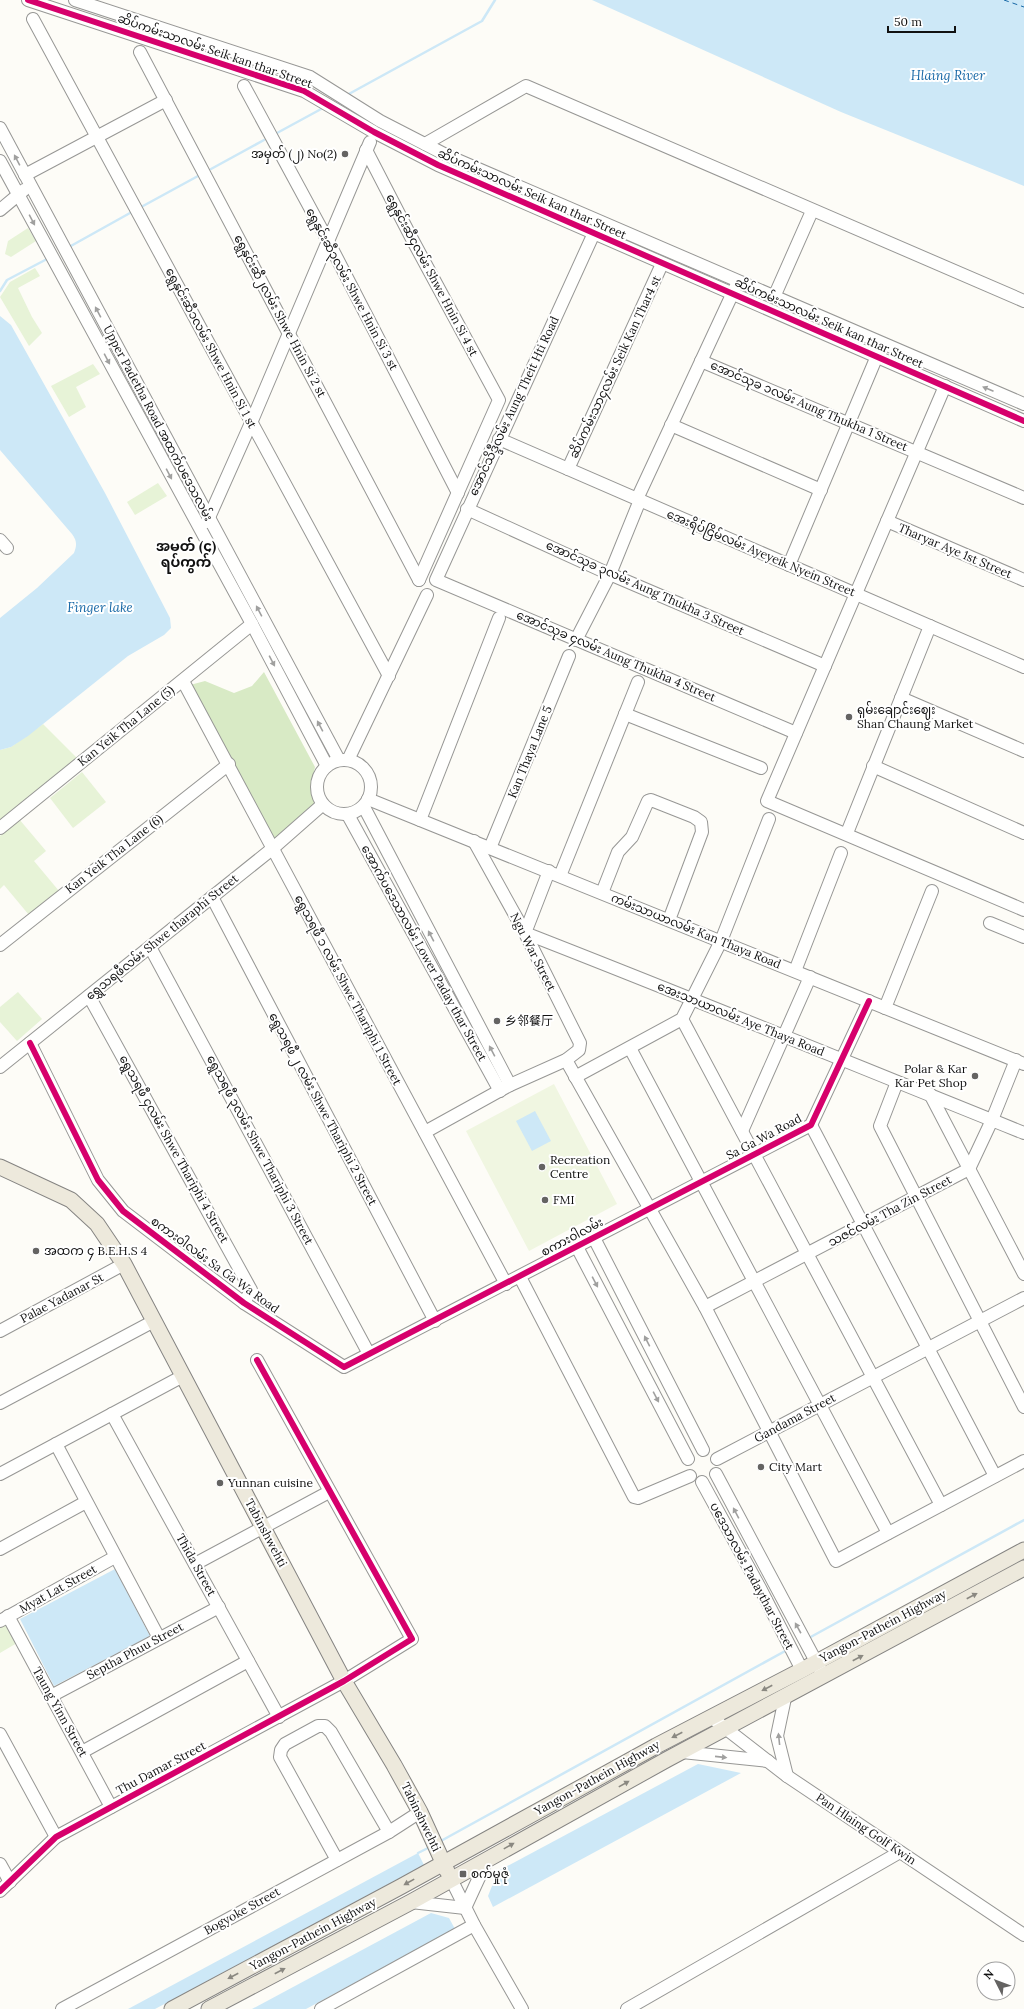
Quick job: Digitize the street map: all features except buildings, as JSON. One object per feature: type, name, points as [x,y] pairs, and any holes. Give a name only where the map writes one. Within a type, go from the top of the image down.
[{"type":"main road","name":"Tabinshwehti","points":[[0,1167],[71,1200],[97,1224],[124,1264],[344,1681],[420,1812],[451,1879]]},
{"type":"main road","name":"Yangon-Pathein Highway","points":[[172,2009],[444,1863],[656,1746],[802,1670],[1024,1550]]},
{"type":"main road","name":"Yangon-Pathein Highway","points":[[208,2009],[411,1902],[488,1858],[682,1752],[1024,1568]]},
{"type":"street","name":"ဆိပ်ကမ်းသာလမ်း Seik kan thar Street","points":[[28,0],[304,91],[374,132],[438,165],[1024,421]]},
{"type":"street","name":"ဆိပ်ကမ်းသာလမ်း Seik kan thar Street","points":[[75,0],[310,77],[380,121],[424,144],[1024,404]]},
{"type":"street","name":"ရွေနှင်းဆီ၁လမ်း Shwe Hnin Si 1 st","points":[[33,19],[389,676]]},
{"type":"street","name":"ရွေနှင်းဆီ၂လမ်း Shwe Hnin Si 2 st","points":[[140,52],[419,580],[458,493]]},
{"type":"street","name":"ရွေနှင်းဆီ၃လမ်း Shwe Hnin Si 3 st","points":[[244,86],[328,241],[458,493]]},
{"type":"street","points":[[424,144],[526,86],[812,211],[1024,301]]},
{"type":"street","points":[[0,210],[18,195],[27,180],[97,138],[166,100]]},
{"type":"street","name":"Upper Padetha Road အထက်ပဒေသလမ်း","points":[[0,128],[209,517],[344,760]]},
{"type":"street","name":"ရွေနှင်းဆီ၄လမ်း Shwe Hnin Si 4 st","points":[[328,241],[368,146],[412,239],[500,400],[458,493]]},
{"type":"street","points":[[0,161],[201,534],[252,624],[327,766]]},
{"type":"street","points":[[774,296],[812,211]]},
{"type":"street","name":"အောင်သိဒ္ဒီလမ်း Aung Theit Hti Road","points":[[436,580],[467,509],[594,233]]},
{"type":"street","points":[[201,534],[251,423],[328,241]]},
{"type":"street","name":"ဆိပ်ကမ်းသာ၄လမ်း Seik Kan Thar4 st","points":[[568,469],[662,264]]},
{"type":"street","points":[[576,640],[610,574],[638,500],[738,281]]},
{"type":"street","points":[[789,565],[877,356]]},
{"type":"street","name":"အောင်သုခ ၁လမ်း Aung Thukha 1 Street","points":[[701,361],[1024,498]]},
{"type":"street","points":[[945,386],[767,801],[847,833],[1024,910]]},
{"type":"street","points":[[671,425],[820,490]]},
{"type":"street","name":"အေးရိပ်ငြိမ်လမ်း Ayeyeik Nyein Street","points":[[499,439],[1024,667]]},
{"type":"street","name":"အောင်သုခ ၃လမ်း Aung Thukha 3 Street","points":[[467,509],[610,574],[824,666]]},
{"type":"street","name":"Tharyar Aye 1st Street","points":[[887,521],[1024,580]]},
{"type":"street","name":"အောင်သုခ ၄လမ်း Aung Thukha 4 Street","points":[[436,580],[796,733]]},
{"type":"street","points":[[344,760],[389,676],[427,594]]},
{"type":"street","points":[[420,820],[499,618]]},
{"type":"street","name":"Kan Yeik Tha Lane (5)","points":[[0,828],[252,624]]},
{"type":"street","points":[[847,833],[930,626]]},
{"type":"street","name":"Kan Thaya Lane 5","points":[[490,848],[569,656]]},
{"type":"street","name":"ရွေသရဖီ ၁ လမ်း Shwe Thariphi 1 Street","points":[[183,681],[229,764],[272,849],[506,1284]]},
{"type":"street","points":[[525,933],[554,874],[638,682]]},
{"type":"street","points":[[901,698],[1024,751]]},
{"type":"street","points":[[625,714],[761,768]]},
{"type":"street","points":[[344,760],[358,763],[365,769],[370,778],[372,787],[366,803],[348,815],[334,813],[322,805],[317,792],[317,782],[321,773],[327,766],[344,760]]},
{"type":"street","name":"Kan Yeik Tha Lane (6)","points":[[0,945],[229,764]]},
{"type":"street","points":[[874,766],[1024,833]]},
{"type":"street","points":[[602,893],[618,852],[632,837],[648,801],[651,800],[694,817],[701,822],[702,832],[669,920]]},
{"type":"street","name":"ကမ်းသာယာလမ်း Kan Thaya Road","points":[[366,803],[420,820],[474,841],[1020,1062]]},
{"type":"street","name":"အောက်ပဒေသာလမ်း Lower Paday thar Street","points":[[366,803],[505,1088]]},
{"type":"street","name":"ရွှေသရဖီလမ်း Shwe tharaphi Street","points":[[0,1067],[272,849],[322,805]]},
{"type":"street","name":"အောက်ပဒေသာလမ်း Lower Paday thar Street","points":[[348,815],[505,1088]]},
{"type":"street","points":[[574,1077],[682,1019],[721,941],[769,819]]},
{"type":"street","name":"Ngu War Street","points":[[474,841],[525,933],[580,1043],[579,1050],[566,1060]]},
{"type":"street","points":[[795,971],[842,853]]},
{"type":"street","points":[[885,1008],[932,891]]},
{"type":"street","name":"ရွေသရဖီ ၂ လမ်း Shwe Thariphi 2 Street","points":[[212,897],[435,1321]]},
{"type":"street","points":[[990,922],[1024,937]]},
{"type":"street","name":"အေးသာယာလမ်း Aye Thaya Road","points":[[525,933],[693,999],[1024,1133]]},
{"type":"street","name":"ရွေသရဖီ ၃လမ်း Shwe Thariphi 3 Street","points":[[150,947],[370,1354]]},
{"type":"street","points":[[742,1131],[810,977]]},
{"type":"street","name":"ရွေသရဖီ ၄လမ်း Shwe Thariphi 4 Street","points":[[89,996],[251,1290],[244,1303]]},
{"type":"street","name":"Sa Ga Wa Road","points":[[648,1209],[811,1125],[869,1001]]},
{"type":"street","points":[[682,1019],[941,1505]]},
{"type":"street","name":"စကားဝါလမ်း Sa Ga Wa Road","points":[[30,1043],[98,1180],[123,1211],[244,1303],[344,1367],[506,1284]]},
{"type":"street","points":[[630,1048],[888,1533]]},
{"type":"street","points":[[425,1132],[505,1088],[566,1060],[648,1209],[705,1307],[836,1561],[1024,1461]]},
{"type":"street","points":[[969,1169],[1020,1062]]},
{"type":"street","points":[[897,1082],[880,1126],[1024,1407]]},
{"type":"street","points":[[930,1094],[1024,1274]]},
{"type":"street","points":[[811,1125],[995,1476]]},
{"type":"street","name":"သဇင်လမ်း Tha Zin Street","points":[[705,1307],[969,1169]]},
{"type":"street","name":"စကား၀ါလမ်း","points":[[506,1284],[648,1209]]},
{"type":"street","points":[[594,1238],[703,1450]]},
{"type":"street","points":[[577,1247],[688,1459],[686,1467],[690,1476],[695,1480],[702,1482],[716,1474],[718,1467],[717,1459],[711,1452],[703,1450],[688,1459]]},
{"type":"street","name":"Palae Yadanar St","points":[[0,1331],[124,1264]]},
{"type":"street","points":[[520,1277],[634,1497],[638,1498],[690,1476]]},
{"type":"street","name":"Gandama Street","points":[[717,1459],[1024,1298]]},
{"type":"street","points":[[0,1403],[154,1321]]},
{"type":"street","points":[[195,1564],[329,1492],[257,1360]]},
{"type":"street","points":[[0,1474],[183,1376]]},
{"type":"street","name":"Thida Street","points":[[112,1414],[279,1717]]},
{"type":"street","points":[[56,1444],[159,1638]]},
{"type":"street","name":"ပဒေသာလမ်း Padaythar Street","points":[[716,1474],[824,1676]]},
{"type":"street","name":"ပဒေသာလမ်း Padaythar Street","points":[[702,1482],[760,1588],[802,1670]]},
{"type":"street","name":"Thu Damar Street","points":[[0,1892],[56,1837],[344,1681],[412,1639],[329,1492]]},
{"type":"street","points":[[0,1549],[86,1502]]},
{"type":"street","name":"Myat Lat Street","points":[[4,1618],[116,1557]]},
{"type":"street","name":"Septha Phuu Street","points":[[51,1696],[219,1607]]},
{"type":"street","name":"Taung Yinn Street","points":[[4,1618],[51,1696],[111,1807]]},
{"type":"street","points":[[82,1752],[248,1661]]},
{"type":"street","points":[[784,1698],[777,1736],[788,1776]]},
{"type":"street","name":"Pan Hlaing Golf Kwin","points":[[711,1717],[788,1776],[1024,1935]]},
{"type":"street","points":[[337,1860],[280,1757],[281,1750],[285,1744],[318,1726],[325,1726],[331,1732],[389,1832]]},
{"type":"street","points":[[0,1734],[56,1837]]},
{"type":"street","points":[[682,1752],[769,1761]]},
{"type":"street","name":"Bogyoke Street","points":[[62,2009],[389,1832],[420,1812]]},
{"type":"street","points":[[627,2009],[900,1852]]},
{"type":"street","points":[[465,1908],[488,1858]]},
{"type":"street","points":[[0,1864],[10,1882]]},
{"type":"street","points":[[451,1879],[474,1925],[522,2009]]},
{"type":"street","points":[[411,1902],[465,1908]]},
{"type":"street","points":[[321,2009],[474,1925]]},
{"type":"green space","points":[[28,228],[36,241],[11,257],[5,254],[8,241]]},
{"type":"green space","points":[[35,268],[40,276],[18,288],[32,317],[42,333],[29,346],[0,297],[10,282]]},
{"type":"green space","points":[[93,364],[100,374],[76,387],[86,407],[69,417],[51,386]]},
{"type":"green space","points":[[158,483],[167,496],[135,515],[127,502]]},
{"type":"green space","points":[[264,672],[315,767],[311,786],[316,804],[273,840],[190,685],[205,681],[234,693],[252,686]]},
{"type":"green space","points":[[43,724],[79,760],[0,823],[0,750],[11,747]]},
{"type":"green space","points":[[82,772],[106,802],[73,828],[50,798]]},
{"type":"green space","points":[[19,819],[46,851],[34,861],[59,891],[29,915],[4,885],[0,889],[0,836]]},
{"type":"green space","points":[[18,992],[42,1019],[17,1041],[0,1022],[0,1007]]},
{"type":"green space","name":"Recreation Centre","points":[[554,1084],[617,1204],[529,1251],[466,1131]]},
{"type":"green space","points":[[6,1623],[17,1643],[0,1653],[0,1626]]},
{"type":"water","name":"Hlaing River","points":[[592,0],[1024,0],[1024,186],[841,112]]},
{"type":"water","name":"Finger lake","points":[[0,316],[11,325],[105,493],[170,618],[171,628],[164,635],[128,656],[28,736],[11,747],[0,750],[0,618],[37,588],[74,553],[76,541],[72,534],[0,450]]},
{"type":"water","points":[[535,1111],[551,1141],[532,1151],[516,1121]]},
{"type":"water","points":[[115,1569],[150,1636],[54,1686],[20,1619]]},
{"type":"water","points":[[698,1764],[741,1773],[493,1907],[488,1896],[498,1871]]},
{"type":"water","points":[[418,1853],[424,1865],[155,2009],[128,2009]]},
{"type":"water","points":[[431,1913],[449,1918],[455,1929],[306,2009],[252,2009]]},
{"type":"waterway","points":[[347,95],[482,21],[495,0]]},
{"type":"waterway","points":[[277,133],[323,108]]},
{"type":"waterway","points":[[211,169],[264,140]]},
{"type":"waterway","points":[[143,206],[198,176]]},
{"type":"waterway","points":[[69,247],[130,213]]},
{"type":"waterway","points":[[0,291],[7,280],[47,259]]},
{"type":"waterway","points":[[807,1639],[1024,1520]]},
{"type":"waterway","points":[[439,1842],[787,1650]]},
{"type":"waterway","points":[[418,1853],[430,1847]]},
{"type":"ferry route","points":[[1004,0],[1024,7]]},
{"type":"cycle path","points":[[28,0],[304,91],[374,132],[438,165],[1024,421]]},
{"type":"cycle path","points":[[30,1043],[98,1180],[123,1211],[244,1303],[344,1367],[811,1125],[869,1001]]},
{"type":"cycle path","points":[[0,1891],[56,1837],[344,1681],[412,1639],[257,1360]]},
{"type":"place","name":"အမှတ် (၂) No(2)","points":[[345,154]]},
{"type":"place","name":"ရှမ်းချောင်းဈေး Shan Chaung Market","points":[[849,717]]},
{"type":"place","name":"乡邻餐厅","points":[[497,1021]]},
{"type":"place","name":"Polar & Kar Kar Pet Shop","points":[[975,1076]]},
{"type":"place","name":"Recreation Centre","points":[[542,1167]]},
{"type":"place","name":"FMI","points":[[545,1200]]},
{"type":"place","name":"အထက ၄ B.E.H.S 4","points":[[36,1251]]},
{"type":"place","name":"City Mart","points":[[761,1467]]},
{"type":"place","name":"Yunnan cuisine","points":[[220,1483]]},
{"type":"place","name":"စက်မှုဇုံ","points":[[463,1874]]},
{"type":"district","name":"အမှတ် (၄) ရပ်ကွက်","points":[[186,554]]}]
